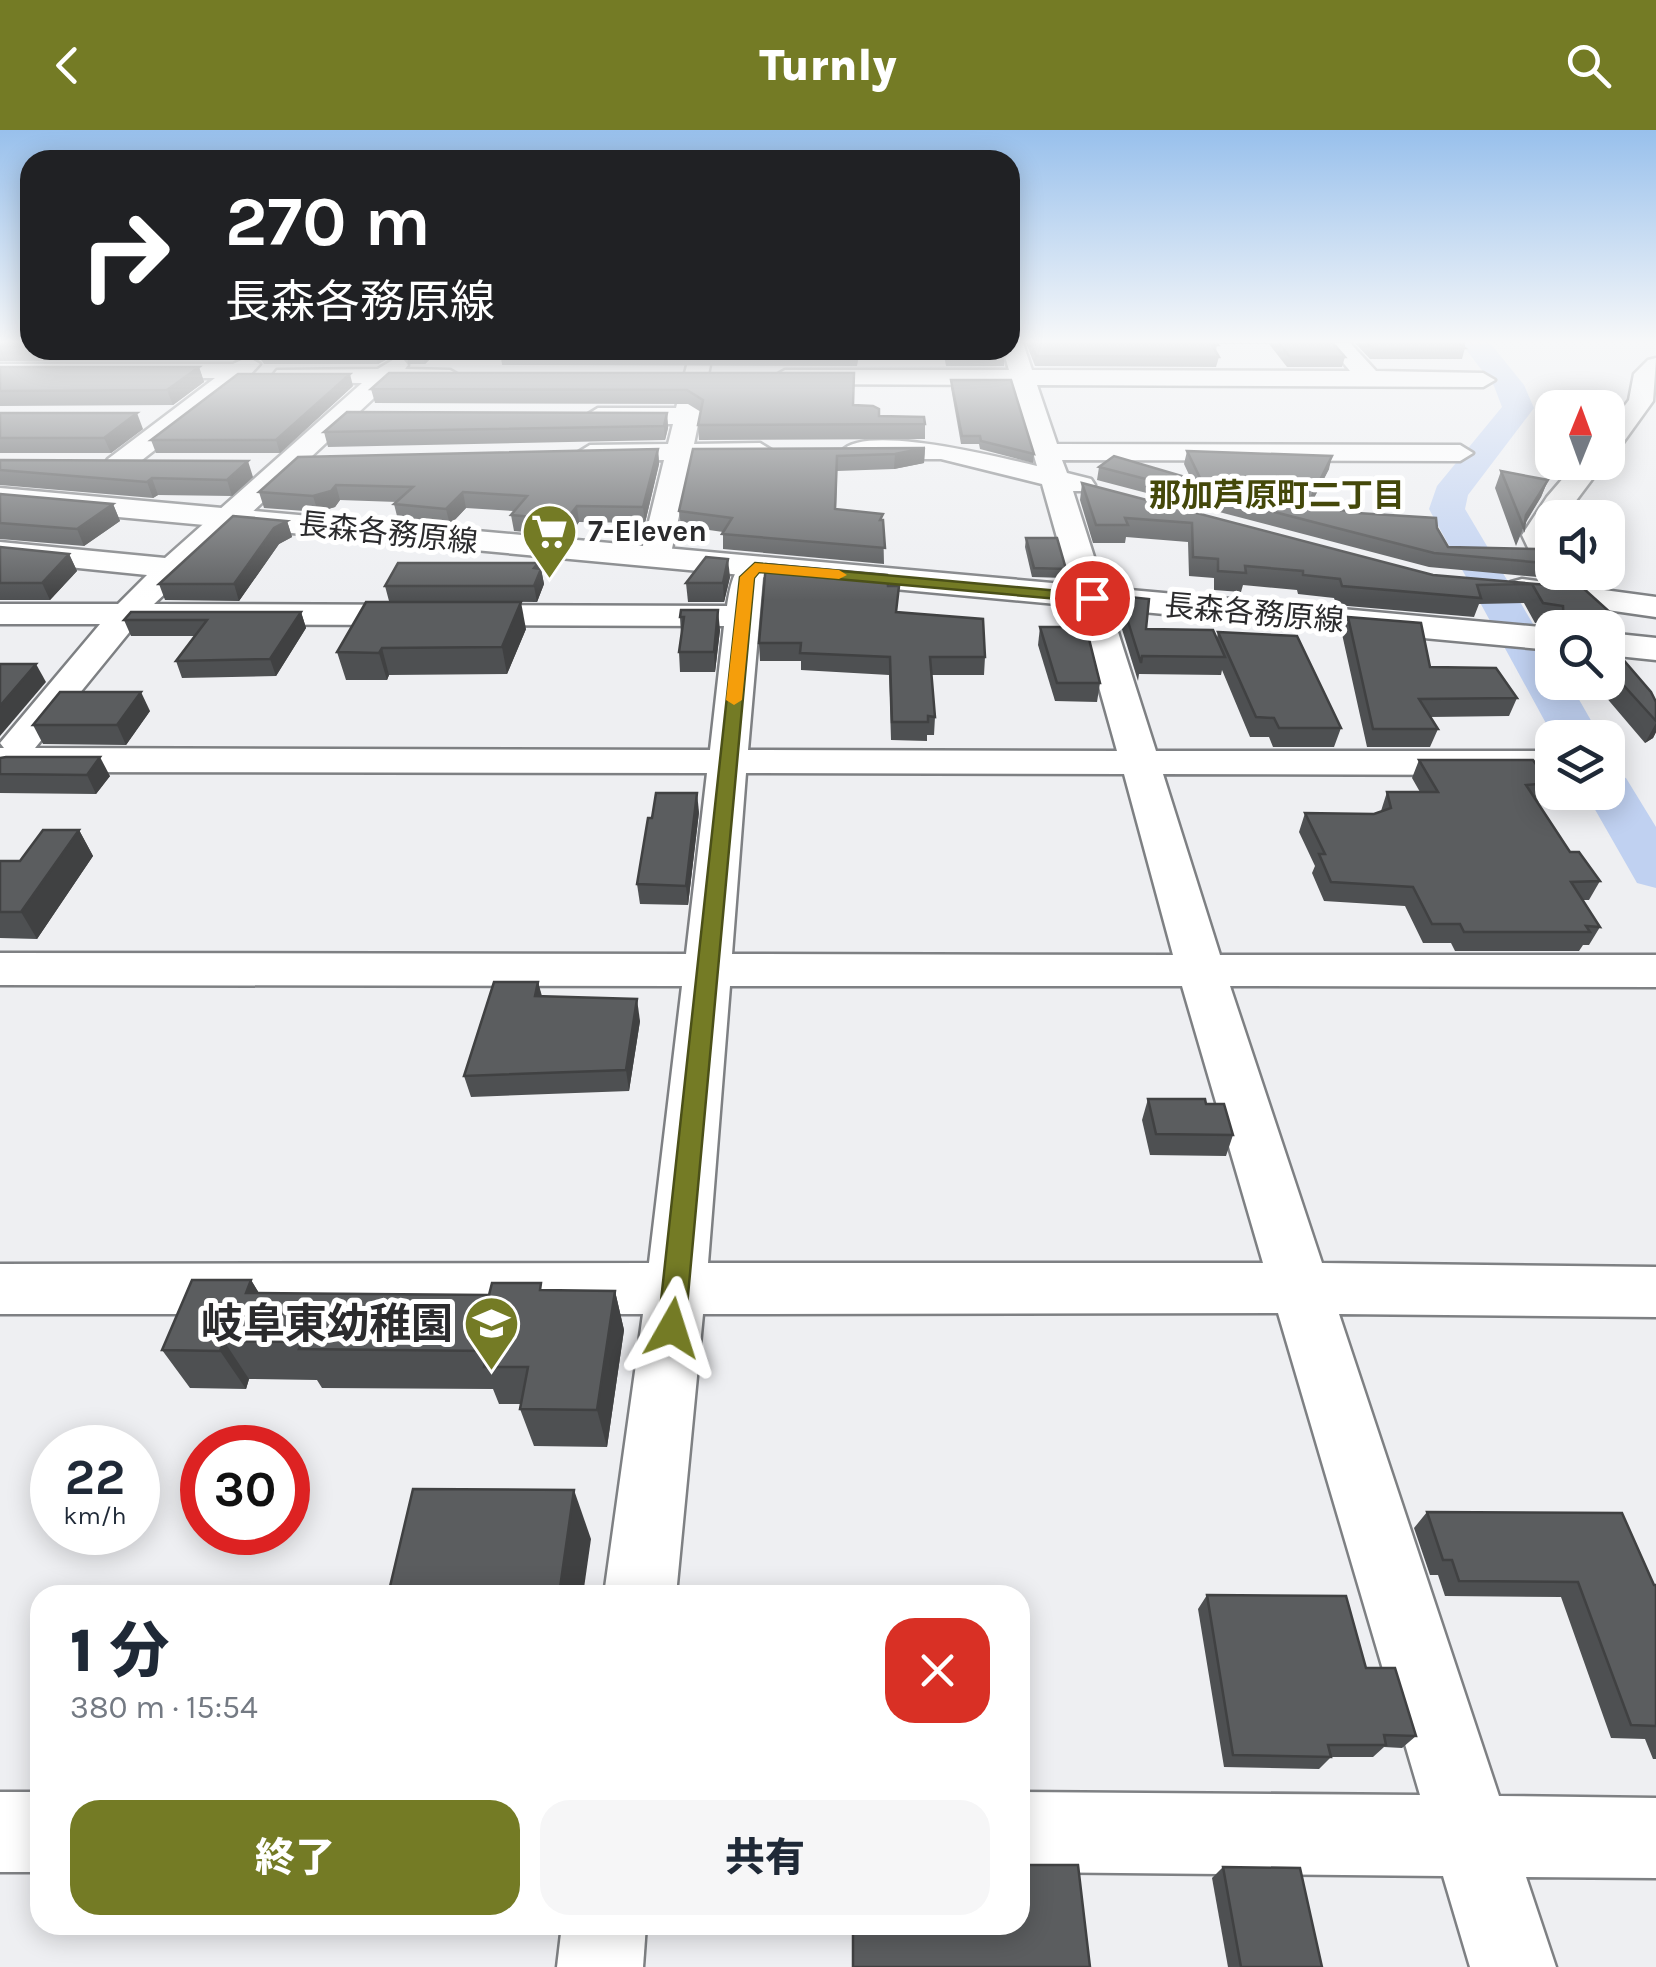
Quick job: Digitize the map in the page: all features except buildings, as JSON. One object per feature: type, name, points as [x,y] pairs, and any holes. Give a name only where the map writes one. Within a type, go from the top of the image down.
[{"type":"main road","name":"長森各務原線","points":[[0,497],[1535,638]]},
{"type":"street","points":[[156,465],[108,465],[162,429]]},
{"type":"street","points":[[2,762],[126,615],[172,568],[327,429]]},
{"type":"street","points":[[655,558],[685,429]]},
{"type":"street","points":[[896,429],[927,451]]},
{"type":"street","points":[[1040,429],[1202,970],[1513,1967]]},
{"type":"street","points":[[561,453],[794,451]]},
{"type":"street","points":[[832,451],[927,451],[1051,465],[1460,453]]},
{"type":"street","points":[[250,465],[333,459]]},
{"type":"street","points":[[1051,465],[1107,492]]},
{"type":"street","points":[[1560,500],[1577,480]]},
{"type":"street","points":[[0,551],[172,568]]},
{"type":"street","points":[[641,1585],[676,1290],[742,616],[747,577],[755,567]]},
{"type":"street","points":[[1499,588],[1535,582]]},
{"type":"street","points":[[1575,590],[1637,654]]},
{"type":"street","points":[[1601,590],[1656,607]]},
{"type":"street","points":[[0,614],[742,616]]},
{"type":"street","points":[[2,762],[1535,763]]},
{"type":"street","points":[[0,969],[1656,971]]},
{"type":"street","points":[[0,1289],[1301,1288],[1656,1292]]},
{"type":"street","points":[[0,1832],[30,1832]]},
{"type":"street","points":[[1030,1832],[1656,1838]]},
{"type":"street","points":[[600,1967],[603,1935]]},
{"type":"waterway","points":[[1502,429],[1450,494],[1447,509],[1568,720]]},
{"type":"waterway","points":[[1620,810],[1656,871]]},
{"type":"slow traffic","points":[[734,700],[747,577],[755,567],[839,575]]},
{"type":"place","name":"7-Eleven","points":[[549,580]]},
{"type":"place","name":"岐阜東幼稚園","points":[[492,1372]]},
{"type":"district","name":"那加芦原町二丁目","points":[[1277,495]]},
{"type":"route","points":[[672,1328],[747,577],[755,567],[1092,598]]}]
